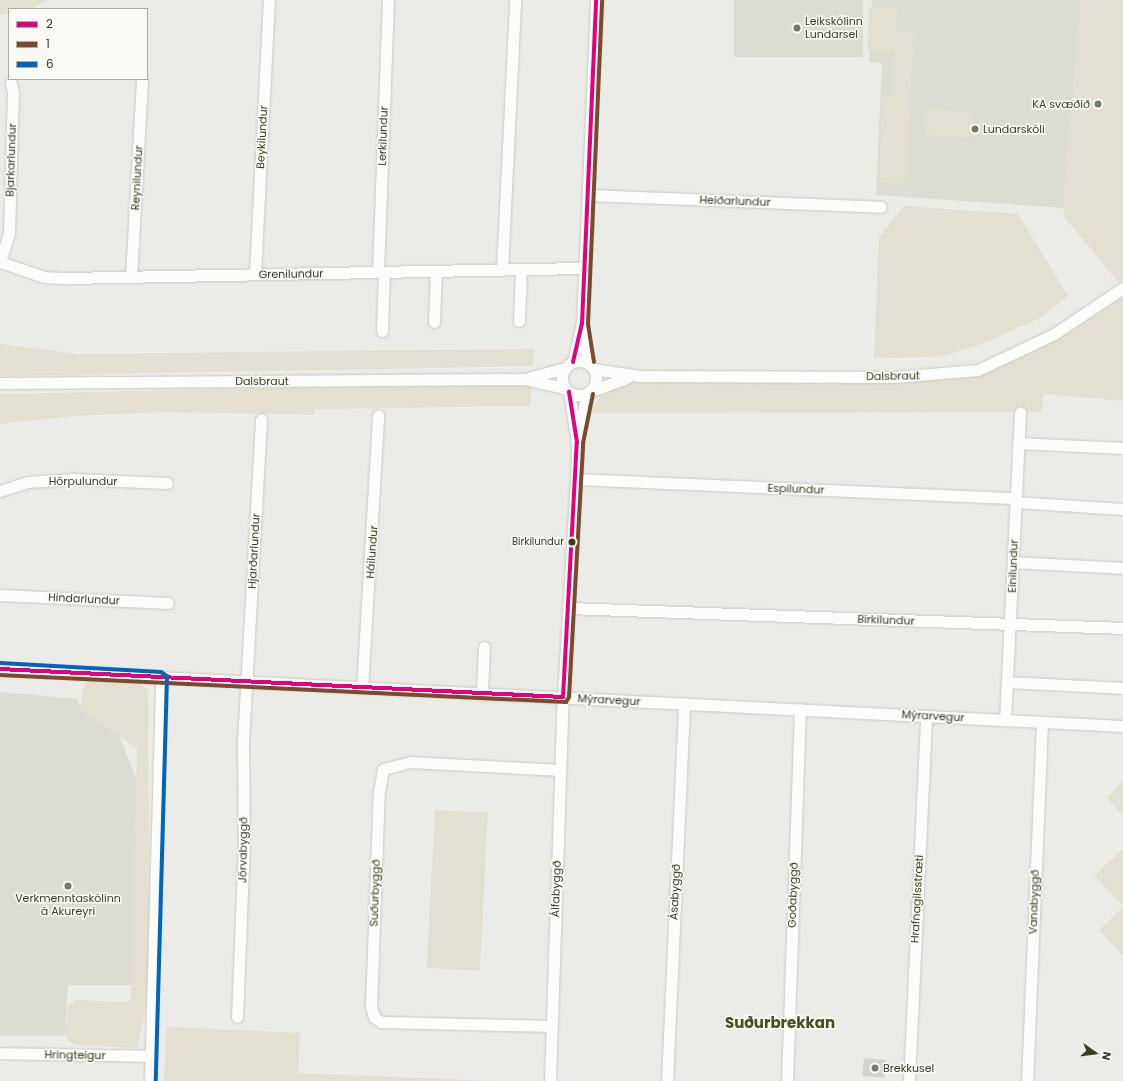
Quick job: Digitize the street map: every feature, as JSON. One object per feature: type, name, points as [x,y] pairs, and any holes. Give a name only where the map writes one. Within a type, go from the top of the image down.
[{"type":"street","name":"Beykilundur","points":[[255,274],[269,0]]},
{"type":"street","name":"Lerkilundur","points":[[382,331],[381,272],[388,0]]},
{"type":"street","points":[[502,270],[515,0]]},
{"type":"street","points":[[577,442],[588,392],[596,383],[582,324],[596,0]]},
{"type":"street","name":"Reynilundur","points":[[131,277],[142,80]]},
{"type":"street","name":"Bjarkarlundur","points":[[0,261],[9,228],[13,93],[11,83]]},
{"type":"street","name":"Heiðarlundur","points":[[588,195],[881,207]]},
{"type":"street","name":"Grenilundur","points":[[0,261],[44,277],[131,277],[584,268]]},
{"type":"street","points":[[519,320],[521,269]]},
{"type":"street","points":[[434,322],[436,271]]},
{"type":"street","name":"Dalsbraut","points":[[588,392],[616,380],[640,376],[894,377],[978,370],[1054,334],[1123,288]]},
{"type":"street","points":[[577,442],[567,390],[562,378],[569,365],[582,324]]},
{"type":"street","points":[[569,365],[591,366]]},
{"type":"street","name":"Dalsbraut","points":[[524,379],[569,365]]},
{"type":"street","name":"Dalsbraut","points":[[591,366],[640,376]]},
{"type":"street","name":"Dalsbraut","points":[[0,383],[524,379],[567,390]]},
{"type":"street","points":[[567,390],[588,392]]},
{"type":"street","name":"Einilundur","points":[[1005,720],[1011,625],[1015,500],[1020,412]]},
{"type":"street","name":"Háilundur","points":[[362,688],[378,415]]},
{"type":"street","name":"Hjarðarlundur","points":[[246,682],[261,420]]},
{"type":"street","name":"Álfabyggð","points":[[550,1081],[563,697],[577,442]]},
{"type":"street","points":[[1018,443],[1123,448]]},
{"type":"street","name":"Hörpulundur","points":[[0,491],[28,482],[72,479],[167,483]]},
{"type":"street","name":"Espilundur","points":[[576,480],[1015,500],[1123,509]]},
{"type":"street","points":[[1013,562],[1123,568]]},
{"type":"street","name":"Hindarlundur","points":[[0,595],[168,603]]},
{"type":"street","name":"Birkilundur","points":[[568,608],[1123,628]]},
{"type":"street","points":[[482,693],[484,647]]},
{"type":"street","name":"Mýrarvegur","points":[[0,669],[1123,726]]},
{"type":"street","points":[[150,1081],[160,678]]},
{"type":"street","name":"Jörvabyggð","points":[[237,1017],[246,682]]},
{"type":"street","points":[[1008,682],[1123,688]]},
{"type":"street","name":"Ásabyggð","points":[[667,1081],[684,703]]},
{"type":"street","name":"Goðabyggð","points":[[786,1081],[800,709]]},
{"type":"street","name":"Hrafnagilsstræti","points":[[908,1081],[926,716]]},
{"type":"street","name":"Vanabyggð","points":[[1027,1081],[1042,722]]},
{"type":"street","name":"Suðurbyggð","points":[[552,1026],[381,1022],[374,1017],[370,1006],[379,792],[383,769],[411,762],[560,770]]},
{"type":"street","name":"Hringteigur","points":[[0,1053],[150,1056]]},
{"type":"shaded area","points":[[0,0],[48,0],[34,8],[8,8],[8,14],[0,15]]},
{"type":"shaded area","name":"Leikskólinn Lundarsel","points":[[734,0],[863,0],[863,57],[734,57]]},
{"type":"shaded area","name":"Lundarskóli","points":[[872,0],[1081,0],[1063,208],[876,195],[882,63],[869,62]]},
{"type":"shaded area","name":"KA svæðið","points":[[1081,0],[1123,0],[1123,279],[1118,282],[1065,218],[1063,208]]},
{"type":"shaded area","points":[[869,7],[897,8],[896,32],[914,33],[905,183],[878,182],[883,94],[892,94],[895,52],[867,50]]},
{"type":"shaded area","points":[[927,109],[974,113],[972,138],[925,134]]},
{"type":"shaded area","points":[[904,206],[1018,214],[1068,296],[1040,318],[982,344],[939,357],[874,358],[879,237]]},
{"type":"shaded area","points":[[1123,297],[1123,401],[1044,394],[1041,412],[591,413],[600,396],[626,383],[859,380],[884,383],[978,376],[1046,344]]},
{"type":"shaded area","points":[[0,344],[77,354],[534,349],[533,366],[0,376]]},
{"type":"shaded area","points":[[532,383],[530,406],[315,409],[314,415],[168,412],[74,416],[0,424],[0,394]]},
{"type":"shaded area","points":[[89,680],[138,682],[148,690],[150,938],[145,1013],[137,1048],[76,1045],[67,1040],[65,1032],[68,1005],[76,1000],[126,1002],[131,999],[137,748],[81,710],[82,690]]},
{"type":"shaded area","name":"Verkmenntaskólinn á Akureyri","points":[[0,692],[78,699],[78,703],[108,721],[120,737],[139,787],[133,985],[68,985],[65,1036],[0,1036]]},
{"type":"shaded area","points":[[1123,781],[1123,816],[1107,798]]},
{"type":"shaded area","points":[[435,810],[488,813],[480,971],[427,968]]},
{"type":"shaded area","points":[[1123,849],[1123,906],[1094,876]]},
{"type":"shaded area","points":[[1123,907],[1123,956],[1099,930]]},
{"type":"shaded area","points":[[167,1027],[300,1033],[298,1073],[492,1081],[164,1081]]},
{"type":"building","name":"Brekkusel","points":[[864,1058],[886,1060],[884,1078],[862,1076]]},
{"type":"transit line","name":"2","points":[[573,362],[582,324],[596,0]]},
{"type":"transit line","name":"1","points":[[594,362],[588,324],[602,0]]},
{"type":"transit line","name":"2","points":[[0,669],[563,697],[577,442],[569,392]]},
{"type":"transit line","name":"1","points":[[0,675],[566,702],[569,697],[583,443],[593,394]]},
{"type":"transit line","name":"6","points":[[0,663],[161,672],[167,676],[156,1081]]},
{"type":"place","name":"Leikskólinn Lundarsel","points":[[797,28]]},
{"type":"place","name":"KA svæðið","points":[[1098,104]]},
{"type":"place","name":"Lundarskóli","points":[[975,129]]},
{"type":"place","name":"Birkilundur","points":[[572,542]]},
{"type":"place","name":"Verkmenntaskólinn á Akureyri","points":[[68,886]]},
{"type":"place","name":"Brekkusel","points":[[875,1068]]},
{"type":"district","name":"Suðurbrekkan","points":[[780,1023]]}]
